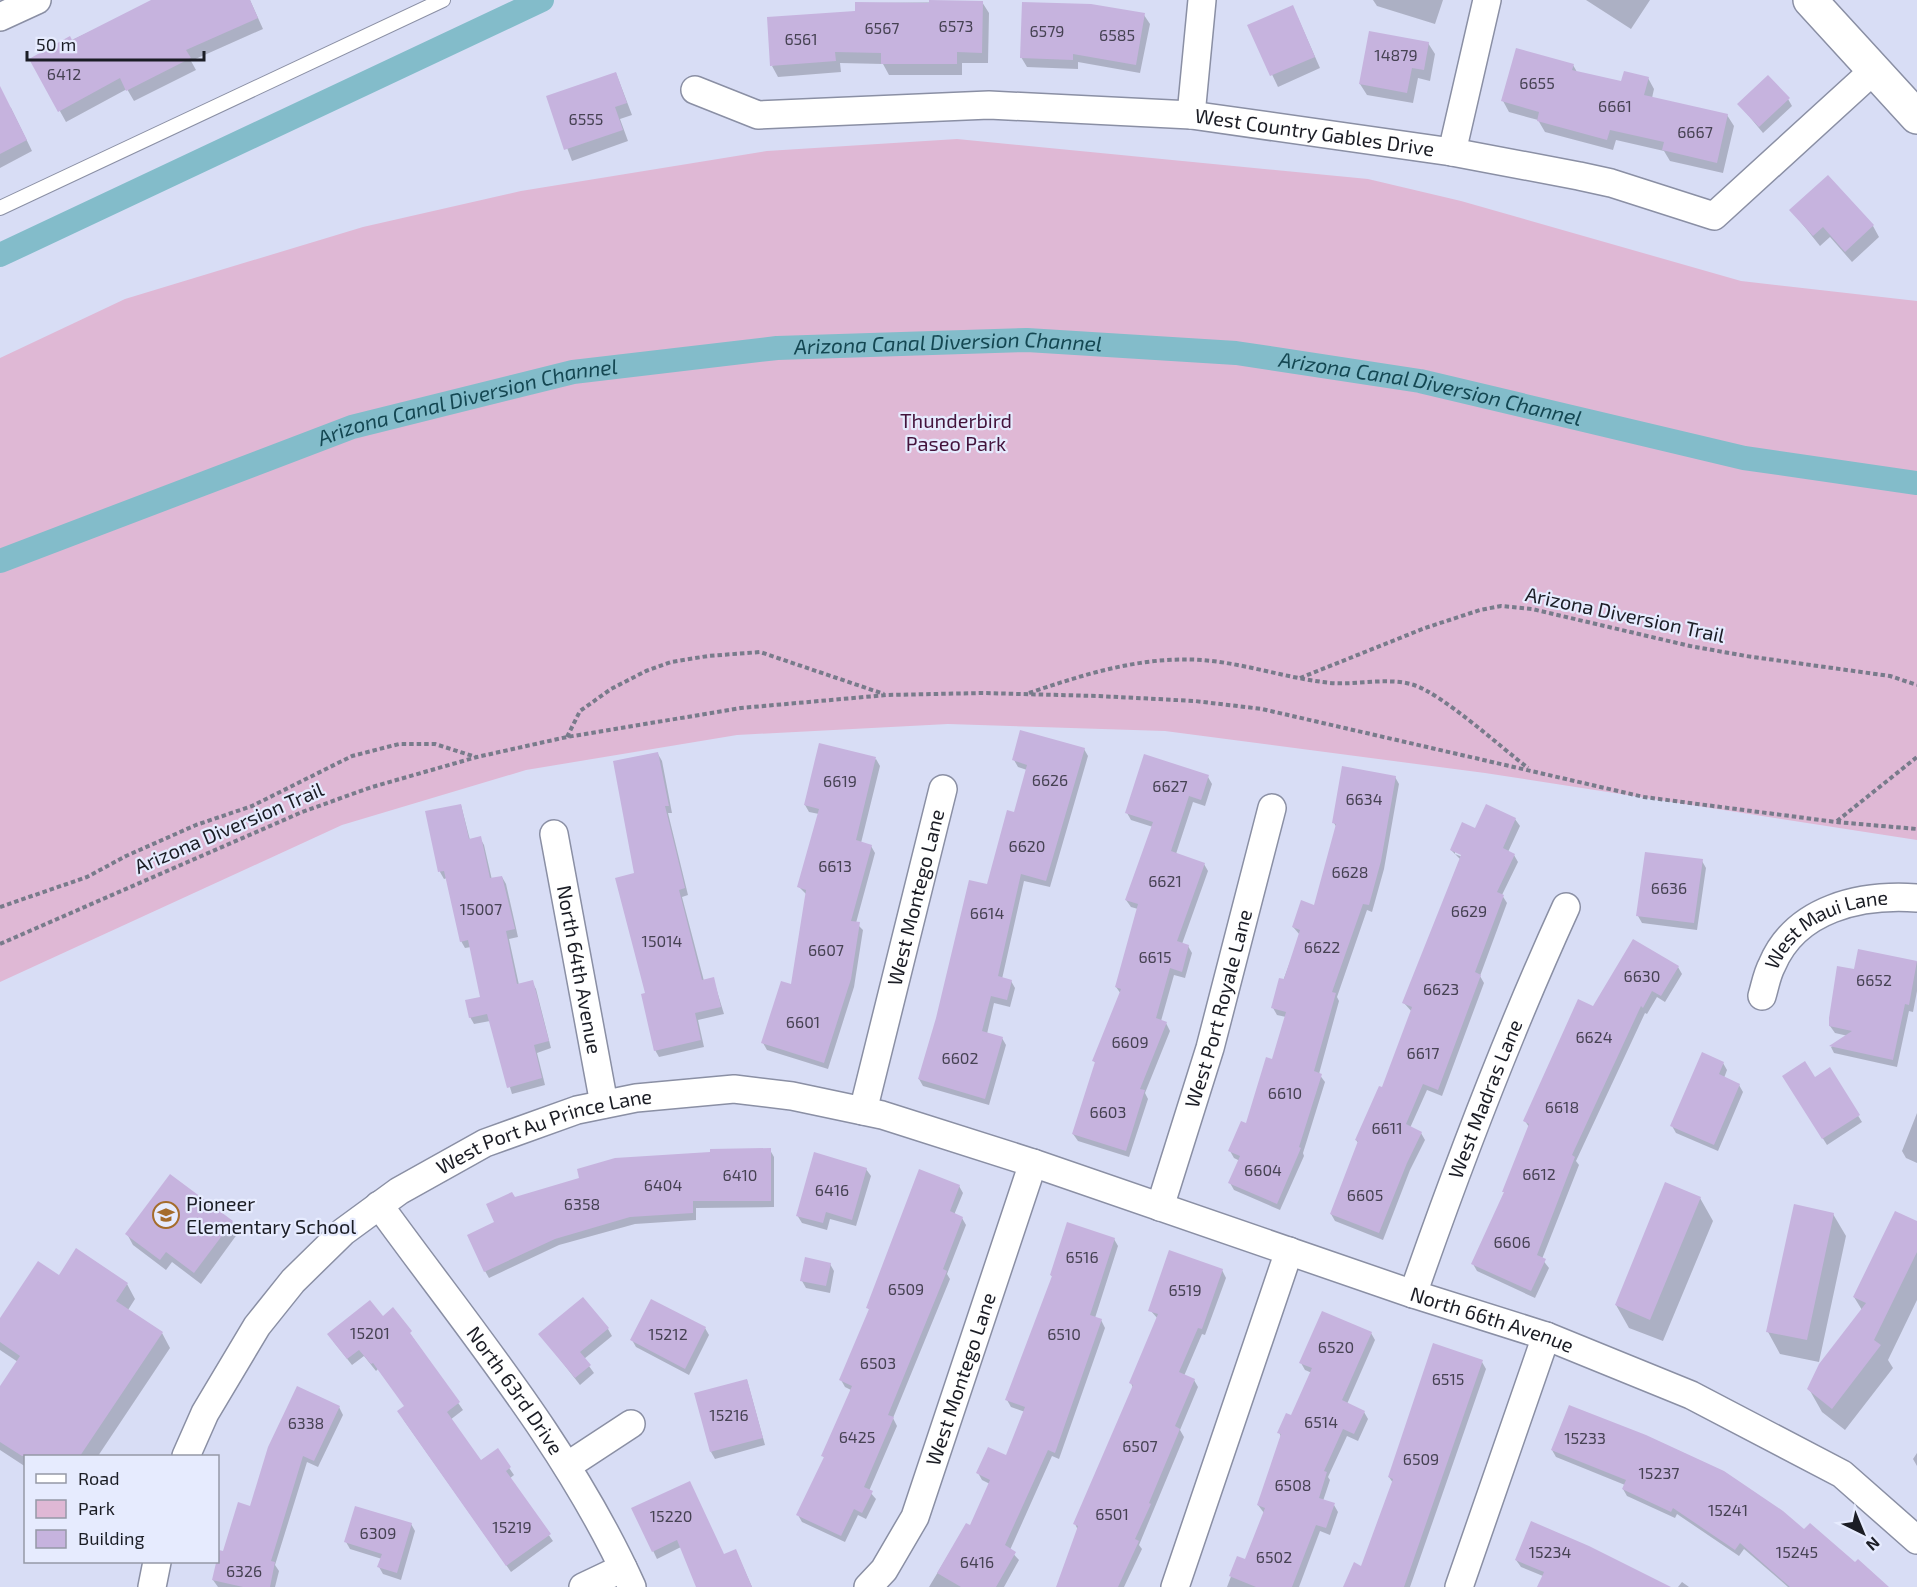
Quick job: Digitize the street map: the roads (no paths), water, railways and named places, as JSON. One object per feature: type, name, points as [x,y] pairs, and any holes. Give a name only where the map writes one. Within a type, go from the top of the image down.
[{"type":"main road","points":[[1810,0],[1917,117]]},
{"type":"street","points":[[0,17],[37,0]]},
{"type":"street","points":[[1191,115],[1202,0]]},
{"type":"street","points":[[1452,152],[1486,0]]},
{"type":"street","name":"West Country Gables Drive","points":[[695,90],[758,115],[988,105],[1191,115],[1452,152],[1611,183],[1714,216],[1874,70]]},
{"type":"street","name":"West Montego Lane","points":[[863,1111],[943,789]]},
{"type":"street","name":"West Port Royale Lane","points":[[1160,1207],[1210,1048],[1272,808]]},
{"type":"street","name":"North 64th Avenue","points":[[555,834],[604,1104]]},
{"type":"street","name":"West Maui Lane","points":[[1762,996],[1772,964],[1794,932],[1826,910],[1891,896],[1917,898]]},
{"type":"street","name":"West Madras Lane","points":[[1413,1294],[1468,1138],[1511,1029],[1566,907]]},
{"type":"street","name":"West Port Au Prince Lane","points":[[186,1455],[205,1413],[257,1326],[293,1281],[343,1232],[379,1205],[485,1143],[577,1110],[604,1104],[734,1089],[792,1096],[863,1111],[1033,1163]]},
{"type":"street","name":"West Montego Lane","points":[[868,1587],[884,1570],[915,1517],[1033,1163]]},
{"type":"street","name":"North 66th Avenue","points":[[1033,1163],[1413,1294],[1546,1336],[1691,1395],[1842,1474],[1917,1540]]},
{"type":"street","name":"North 63rd Drive","points":[[379,1205],[567,1466],[597,1515],[628,1577]]},
{"type":"street","points":[[1175,1587],[1289,1251]]},
{"type":"street","points":[[1459,1587],[1546,1336]]},
{"type":"street","points":[[567,1466],[630,1424]]},
{"type":"street","points":[[152,1587],[157,1563]]},
{"type":"street","points":[[583,1587],[628,1577]]},
{"type":"lane","points":[[0,208],[443,0]]},
{"type":"waterway","points":[[0,255],[542,0]]},
{"type":"waterway","name":"Arizona Canal Diversion Channel","points":[[0,561],[352,427],[573,372],[777,348],[1027,340],[1236,353],[1420,381],[1744,458],[1917,483]]},
{"type":"place","name":"Pioneer Elementary School","points":[[166,1215]]},
{"type":"park label","name":"Thunderbird Paseo Park","points":[[956,432]]}]
